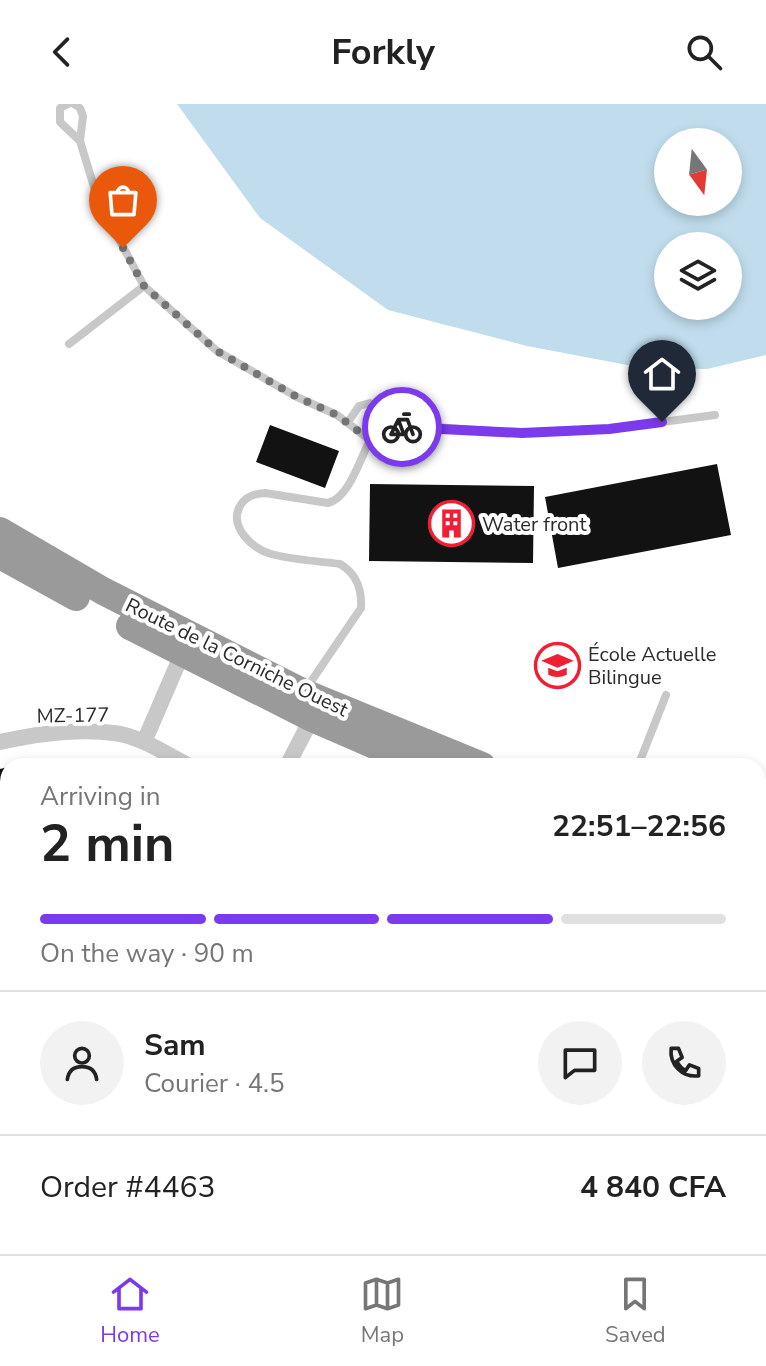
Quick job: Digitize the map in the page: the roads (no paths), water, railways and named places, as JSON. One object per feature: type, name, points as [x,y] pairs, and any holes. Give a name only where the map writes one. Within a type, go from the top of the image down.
[{"type":"highway","name":"Route de la Corniche Ouest","points":[[0,531],[408,758]]},
{"type":"highway","name":"Route de la Corniche Ouest","points":[[0,555],[182,654],[308,705],[459,758]]},
{"type":"street","points":[[144,742],[182,654]]},
{"type":"street","points":[[290,758],[308,705]]},
{"type":"street","name":"MZ-177","points":[[0,742],[34,734],[115,733],[144,742],[174,758]]},
{"type":"lane","points":[[80,141],[60,122],[59,112],[67,104],[80,108],[83,116],[80,141],[98,200],[144,286],[217,351],[348,422],[370,440]]},
{"type":"lane","points":[[69,344],[144,286]]},
{"type":"lane","points":[[348,422],[359,406],[370,403],[388,412],[398,427]]},
{"type":"lane","points":[[308,705],[361,608],[361,595],[350,570],[340,564],[268,554],[241,534],[237,521],[238,509],[246,498],[265,493],[328,503],[337,501],[346,492],[370,440],[398,427],[522,433],[609,429],[715,415]]},
{"type":"lane","points":[[641,758],[666,695]]},
{"type":"water","points":[[177,104],[766,104],[766,355],[707,369],[643,368],[527,346],[388,310],[260,218]]},
{"type":"place","name":"Water front","points":[[451,524]]},
{"type":"place","name":"École Actuelle Bilingue","points":[[557,665]]}]
